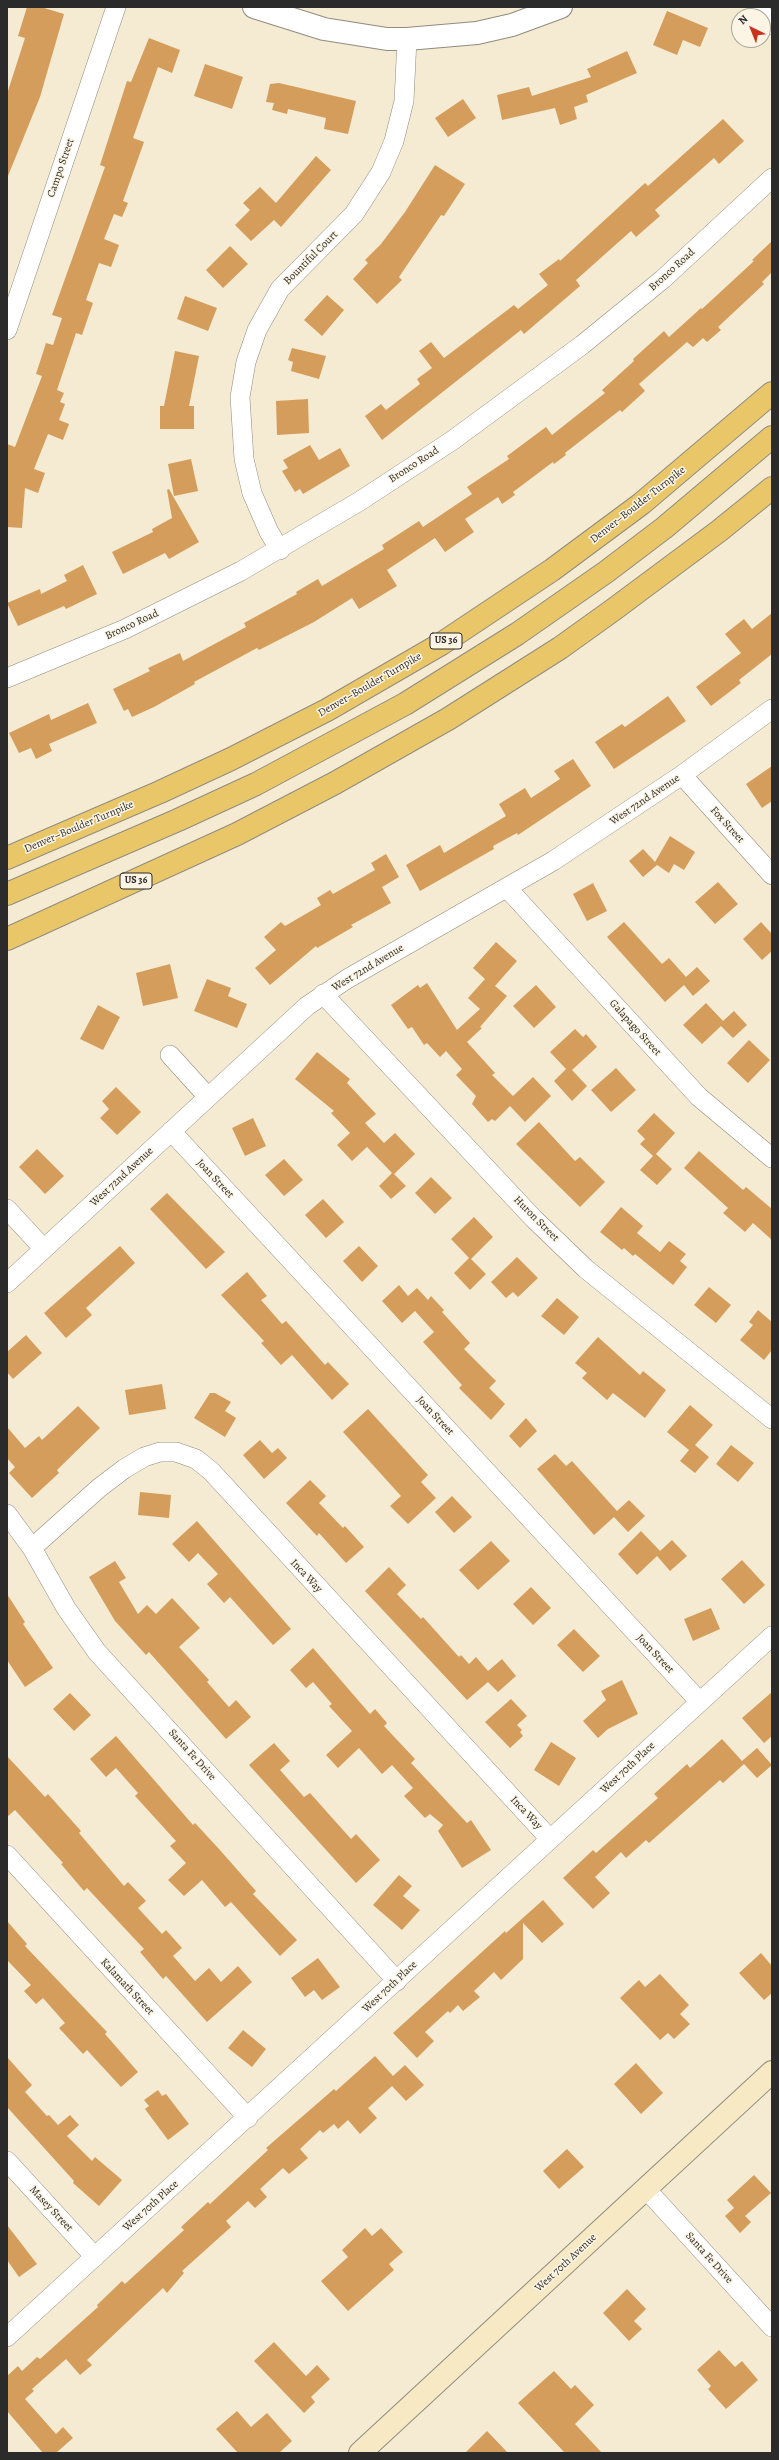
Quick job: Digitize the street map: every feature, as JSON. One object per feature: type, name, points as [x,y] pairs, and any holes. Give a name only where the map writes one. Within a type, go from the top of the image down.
[{"type":"highway","name":"Denver–Boulder Turnpike","points":[[7,858],[224,763],[327,710],[441,644],[546,574],[641,504],[772,393]]},
{"type":"highway","points":[[7,894],[178,820],[256,784],[405,704],[517,634],[606,572],[681,514],[772,438]]},
{"type":"highway","name":"US 36","points":[[7,939],[237,834],[335,783],[442,722],[504,684],[589,627],[719,531],[772,488]]},
{"type":"main road","name":"West 70th Avenue","points":[[360,2453],[772,2072]]},
{"type":"street","name":"Campo Street","points":[[7,330],[116,7]]},
{"type":"street","points":[[254,7],[335,32],[387,39],[407,39],[477,33],[512,25],[561,7]]},
{"type":"street","points":[[757,7],[772,25]]},
{"type":"street","name":"Bountiful Court","points":[[280,550],[269,532],[252,493],[244,459],[240,397],[246,362],[257,330],[280,289],[354,214],[381,172],[394,141],[404,101],[407,39]]},
{"type":"street","name":"Bronco Road","points":[[7,678],[125,629],[280,550],[452,440],[582,345],[663,279],[772,178]]},
{"type":"street","name":"West 72nd Avenue","points":[[7,1283],[294,1017],[323,994],[507,888],[564,853],[682,775],[772,709]]},
{"type":"street","name":"Fox Street","points":[[682,775],[772,875]]},
{"type":"street","name":"Galapago Street","points":[[507,888],[693,1091],[772,1158]]},
{"type":"street","name":"Huron Street","points":[[323,994],[534,1219],[581,1264],[772,1419]]},
{"type":"street","points":[[170,1055],[208,1097]]},
{"type":"street","name":"Joan Street","points":[[171,1131],[700,1702]]},
{"type":"street","points":[[7,1209],[44,1249]]},
{"type":"street","name":"Inca Way","points":[[32,1548],[99,1488],[124,1469],[144,1457],[160,1452],[176,1452],[196,1459],[211,1472],[550,1839]]},
{"type":"street","name":"Santa Fe Drive","points":[[7,1514],[32,1548],[66,1608],[97,1652],[397,1981]]},
{"type":"street","name":"West 70th Place","points":[[7,2337],[248,2118],[772,1636]]},
{"type":"street","name":"Kalamath Street","points":[[7,1856],[248,2118]]},
{"type":"street","name":"Masey Street","points":[[7,2161],[95,2257]]},
{"type":"street","name":"Santa Fe Drive","points":[[646,2189],[772,2328]]},
{"type":"building","points":[[27,7],[41,7],[64,14],[40,97],[8,176],[7,94],[25,38],[18,36]]},
{"type":"building","points":[[667,11],[708,28],[700,47],[683,40],[677,55],[653,45]]},
{"type":"building","points":[[149,38],[180,50],[172,73],[158,67],[133,138],[144,142],[123,201],[128,203],[122,217],[114,214],[104,239],[119,245],[111,267],[99,263],[86,300],[93,303],[82,335],[76,333],[57,390],[64,393],[60,402],[65,404],[59,420],[69,424],[63,440],[48,434],[34,469],[45,473],[38,493],[25,488],[22,528],[7,527],[7,444],[15,447],[42,376],[36,374],[46,343],[53,345],[62,318],[52,315],[105,167],[100,165],[127,81],[131,82]]},
{"type":"building","points":[[627,51],[637,73],[586,95],[588,102],[574,107],[577,119],[560,125],[555,108],[502,120],[497,95],[529,87],[532,96],[591,77],[587,69]]},
{"type":"building","points":[[205,64],[243,77],[232,109],[194,96]]},
{"type":"building","points":[[279,83],[356,101],[348,134],[324,129],[326,118],[288,109],[287,114],[272,110],[274,103],[266,102],[270,84]]},
{"type":"building","points":[[463,99],[476,118],[448,137],[435,118]]},
{"type":"building","points":[[723,119],[744,141],[719,164],[714,158],[655,210],[660,216],[636,237],[631,231],[576,280],[580,286],[524,334],[521,330],[382,440],[365,416],[381,404],[386,410],[420,384],[417,379],[432,368],[419,351],[431,342],[444,358],[514,305],[518,309],[548,285],[539,274],[559,259],[560,261],[645,183],[648,186]]},
{"type":"building","points":[[316,156],[331,170],[281,227],[274,220],[251,241],[235,225],[250,210],[243,203],[260,187],[276,203]]},
{"type":"building","points":[[435,165],[465,184],[444,216],[441,215],[399,277],[402,280],[377,304],[353,279],[368,263],[365,260],[381,244],[405,212]]},
{"type":"building","points":[[772,241],[772,272],[762,282],[764,284],[718,327],[721,330],[707,342],[703,338],[693,347],[687,342],[639,384],[645,391],[622,412],[620,410],[565,453],[566,455],[554,464],[553,462],[513,492],[515,495],[502,504],[498,497],[465,519],[474,532],[445,552],[435,538],[387,570],[397,586],[359,609],[352,598],[314,622],[259,650],[257,648],[194,682],[195,684],[154,707],[132,717],[128,709],[124,711],[113,689],[150,671],[148,668],[180,653],[183,661],[246,627],[244,623],[297,594],[296,592],[318,579],[322,586],[384,549],[382,545],[419,521],[423,527],[472,494],[467,487],[509,459],[507,456],[546,427],[552,435],[605,393],[602,390],[634,361],[633,359],[664,331],[669,337],[701,308],[702,309],[754,261],[752,260]]},
{"type":"building","points":[[230,246],[248,264],[223,288],[206,270]]},
{"type":"building","points":[[327,295],[344,310],[322,336],[304,320]]},
{"type":"building","points":[[185,296],[217,308],[208,331],[177,319]]},
{"type":"building","points":[[292,348],[326,356],[319,379],[291,371],[293,362],[288,360]]},
{"type":"building","points":[[175,351],[199,356],[189,406],[194,406],[194,429],[160,429],[160,406],[164,406]]},
{"type":"building","points":[[308,399],[309,433],[277,435],[276,401]]},
{"type":"building","points":[[310,445],[319,460],[340,448],[350,466],[303,494],[300,489],[295,492],[282,471],[288,468],[283,460]]},
{"type":"building","points":[[191,459],[198,491],[174,496],[168,464]]},
{"type":"building","points":[[169,489],[199,542],[169,559],[165,553],[123,574],[112,552],[153,532],[152,529],[172,518],[167,490]]},
{"type":"building","points":[[83,565],[97,594],[66,609],[64,606],[18,626],[7,603],[40,589],[41,594],[67,581],[64,575]]},
{"type":"building","points":[[772,613],[772,654],[739,680],[741,683],[711,706],[696,687],[741,653],[725,634],[744,619],[752,629]]},
{"type":"building","points":[[668,696],[686,721],[614,769],[595,742],[622,724],[625,727]]},
{"type":"building","points":[[88,703],[97,723],[49,744],[52,751],[36,759],[31,748],[19,753],[9,733],[49,714],[51,720]]},
{"type":"building","points":[[573,759],[591,786],[518,835],[517,833],[493,846],[494,849],[420,891],[406,865],[440,845],[444,853],[506,816],[499,804],[525,788],[531,798],[560,779],[554,771]]},
{"type":"building","points":[[772,766],[772,801],[762,808],[746,784]]},
{"type":"building","points":[[670,836],[695,852],[684,870],[674,864],[669,873],[657,865],[643,877],[629,861],[643,849],[655,862]]},
{"type":"building","points":[[386,854],[399,877],[382,887],[391,903],[351,925],[353,927],[317,948],[316,946],[270,985],[255,968],[276,950],[264,937],[281,922],[285,926],[321,905],[317,898],[330,890],[333,894],[375,870],[371,863]]},
{"type":"building","points":[[718,882],[738,904],[715,924],[695,902]]},
{"type":"building","points":[[593,883],[607,911],[587,921],[573,894]]},
{"type":"building","points":[[624,922],[662,964],[669,958],[686,977],[697,967],[710,981],[693,996],[684,985],[665,1002],[607,937]]},
{"type":"building","points":[[761,922],[772,934],[772,951],[762,960],[743,939]]},
{"type":"building","points":[[496,942],[517,961],[495,986],[507,996],[480,1027],[482,1028],[467,1042],[495,1073],[492,1075],[513,1096],[533,1077],[551,1096],[525,1122],[510,1106],[495,1121],[492,1119],[488,1122],[472,1104],[476,1096],[456,1075],[462,1069],[446,1051],[440,1057],[427,1043],[424,1045],[412,1027],[408,1029],[391,1005],[418,985],[420,988],[427,983],[457,1030],[480,1009],[468,998],[485,979],[473,968]]},
{"type":"building","points":[[170,964],[178,998],[143,1006],[136,973]]},
{"type":"building","points":[[207,979],[231,988],[228,996],[247,1004],[237,1028],[194,1011]]},
{"type":"building","points":[[536,985],[556,1007],[534,1028],[513,1006]]},
{"type":"building","points":[[706,1003],[723,1021],[734,1011],[747,1025],[733,1038],[721,1026],[702,1044],[683,1025]]},
{"type":"building","points":[[98,1005],[120,1017],[103,1050],[80,1039]]},
{"type":"building","points":[[575,1029],[583,1037],[586,1034],[597,1047],[572,1070],[587,1086],[572,1101],[554,1081],[566,1069],[550,1052]]},
{"type":"building","points":[[749,1040],[770,1060],[748,1083],[727,1063]]},
{"type":"building","points":[[317,1052],[350,1079],[347,1083],[376,1114],[365,1123],[384,1143],[395,1133],[415,1154],[394,1174],[406,1186],[391,1199],[379,1186],[392,1173],[367,1147],[352,1161],[337,1145],[350,1133],[331,1113],[334,1111],[295,1079]]},
{"type":"building","points":[[616,1068],[636,1090],[611,1112],[591,1090]]},
{"type":"building","points":[[116,1087],[141,1112],[117,1135],[100,1118],[109,1109],[102,1101]]},
{"type":"building","points":[[654,1113],[675,1133],[656,1154],[672,1169],[657,1185],[640,1170],[653,1156],[640,1144],[645,1139],[637,1131]]},
{"type":"building","points":[[253,1118],[266,1146],[245,1156],[232,1128]]},
{"type":"building","points":[[539,1122],[575,1161],[580,1157],[605,1182],[580,1207],[516,1144]]},
{"type":"building","points":[[37,1149],[64,1176],[45,1194],[19,1167]]},
{"type":"building","points":[[699,1151],[743,1190],[746,1187],[772,1209],[772,1240],[753,1223],[745,1232],[723,1213],[728,1208],[684,1168]]},
{"type":"building","points":[[284,1159],[303,1180],[284,1196],[265,1175]]},
{"type":"building","points":[[431,1177],[452,1198],[435,1214],[415,1193]]},
{"type":"building","points":[[167,1193],[225,1252],[206,1269],[150,1209]]},
{"type":"building","points":[[323,1199],[344,1222],[326,1238],[305,1215]]},
{"type":"building","points":[[621,1207],[643,1226],[637,1233],[660,1252],[669,1241],[686,1254],[680,1261],[687,1267],[673,1285],[635,1254],[633,1256],[624,1248],[622,1250],[600,1232]]},
{"type":"building","points":[[474,1217],[493,1237],[471,1259],[486,1274],[470,1290],[454,1273],[469,1258],[451,1239]]},
{"type":"building","points":[[120,1246],[135,1263],[86,1308],[92,1315],[66,1338],[44,1313]]},
{"type":"building","points":[[359,1246],[378,1266],[362,1282],[343,1261]]},
{"type":"building","points":[[517,1257],[538,1278],[518,1297],[513,1292],[506,1298],[491,1282]]},
{"type":"building","points":[[247,1272],[267,1296],[261,1300],[282,1324],[286,1321],[325,1365],[328,1362],[349,1384],[332,1400],[292,1355],[281,1365],[261,1343],[264,1341],[221,1295]]},
{"type":"building","points":[[399,1285],[408,1296],[417,1288],[428,1300],[431,1296],[444,1310],[442,1312],[470,1343],[464,1349],[496,1381],[489,1388],[505,1404],[491,1420],[459,1388],[462,1385],[423,1342],[434,1332],[415,1311],[402,1323],[382,1301]]},
{"type":"building","points":[[709,1287],[731,1305],[716,1323],[694,1305]]},
{"type":"building","points":[[557,1298],[579,1317],[564,1335],[541,1316]]},
{"type":"building","points":[[758,1310],[772,1322],[772,1350],[764,1360],[740,1340],[753,1325],[749,1322]]},
{"type":"building","points":[[26,1335],[42,1353],[13,1379],[7,1372],[7,1352]]},
{"type":"building","points":[[598,1337],[640,1375],[643,1371],[666,1390],[645,1418],[613,1393],[607,1400],[582,1378],[587,1373],[575,1363]]},
{"type":"building","points":[[162,1384],[166,1409],[129,1415],[125,1390]]},
{"type":"building","points":[[210,1393],[215,1393],[231,1402],[225,1411],[236,1418],[225,1437],[194,1418]]},
{"type":"building","points":[[690,1405],[713,1425],[695,1445],[709,1457],[695,1473],[680,1461],[689,1450],[667,1432]]},
{"type":"building","points":[[78,1406],[100,1428],[57,1470],[59,1473],[32,1498],[9,1473],[15,1467],[7,1458],[7,1427],[25,1448],[39,1436],[42,1440]]},
{"type":"building","points":[[368,1409],[428,1475],[421,1482],[436,1498],[408,1524],[390,1506],[401,1496],[343,1432]]},
{"type":"building","points":[[526,1418],[537,1431],[520,1448],[509,1436]]},
{"type":"building","points":[[260,1440],[272,1453],[278,1448],[287,1458],[264,1479],[243,1455]]},
{"type":"building","points":[[731,1445],[754,1463],[738,1482],[716,1464]]},
{"type":"building","points":[[555,1454],[566,1466],[572,1461],[617,1511],[629,1500],[645,1516],[628,1532],[614,1517],[594,1535],[537,1469]]},
{"type":"building","points":[[310,1480],[326,1496],[319,1503],[343,1528],[345,1526],[364,1547],[346,1563],[319,1533],[317,1536],[286,1503]]},
{"type":"building","points":[[140,1492],[171,1495],[169,1518],[138,1515]]},
{"type":"building","points":[[452,1496],[472,1517],[454,1533],[435,1512]]},
{"type":"building","points":[[197,1521],[291,1629],[273,1645],[230,1597],[224,1603],[207,1584],[218,1574],[198,1553],[189,1562],[172,1544]]},
{"type":"building","points":[[641,1531],[660,1551],[672,1540],[687,1556],[670,1571],[657,1556],[637,1575],[618,1554]]},
{"type":"building","points":[[491,1541],[510,1561],[478,1590],[459,1570]]},
{"type":"building","points":[[742,1560],[765,1585],[744,1604],[721,1579]]},
{"type":"building","points":[[115,1561],[126,1578],[119,1582],[138,1614],[147,1605],[156,1614],[172,1598],[200,1628],[179,1647],[209,1680],[207,1682],[229,1707],[236,1700],[251,1717],[226,1739],[149,1652],[146,1655],[115,1621],[89,1577]]},
{"type":"building","points":[[389,1567],[406,1585],[397,1594],[421,1619],[423,1617],[459,1657],[461,1655],[469,1664],[476,1657],[488,1671],[502,1659],[516,1676],[498,1692],[488,1682],[467,1700],[365,1591]]},
{"type":"building","points":[[531,1587],[551,1608],[533,1625],[513,1604]]},
{"type":"building","points":[[7,1594],[25,1622],[23,1624],[53,1668],[25,1687],[7,1660]]},
{"type":"building","points":[[711,1608],[720,1629],[693,1641],[684,1619]]},
{"type":"building","points":[[574,1629],[600,1656],[583,1672],[557,1645]]},
{"type":"building","points":[[313,1648],[370,1714],[375,1709],[387,1723],[384,1726],[415,1759],[411,1763],[467,1823],[471,1820],[491,1850],[462,1868],[438,1831],[443,1825],[430,1814],[425,1818],[404,1796],[413,1788],[392,1765],[382,1774],[359,1748],[338,1768],[326,1755],[352,1731],[329,1706],[332,1704],[313,1682],[306,1688],[290,1670]]},
{"type":"building","points":[[622,1680],[638,1714],[608,1729],[598,1738],[583,1721],[606,1700],[601,1691]]},
{"type":"building","points":[[772,1692],[772,1736],[764,1743],[742,1718]]},
{"type":"building","points":[[70,1693],[91,1715],[74,1731],[53,1709]]},
{"type":"building","points":[[511,1699],[527,1716],[517,1725],[522,1730],[520,1732],[523,1736],[510,1748],[485,1722]]},
{"type":"building","points":[[116,1736],[193,1825],[195,1823],[256,1891],[253,1894],[297,1940],[280,1956],[231,1902],[225,1907],[202,1880],[184,1896],[168,1880],[186,1863],[170,1846],[176,1841],[135,1796],[138,1793],[116,1768],[106,1777],[90,1759]]},
{"type":"building","points":[[722,1739],[742,1761],[757,1748],[772,1765],[757,1778],[744,1764],[723,1783],[720,1780],[649,1843],[646,1840],[626,1858],[621,1852],[595,1877],[610,1893],[593,1909],[563,1878],[593,1850],[596,1853],[658,1798],[654,1794],[687,1764],[690,1768]]},
{"type":"building","points":[[551,1742],[576,1758],[559,1786],[534,1770]]},
{"type":"building","points":[[274,1743],[290,1761],[280,1770],[304,1797],[310,1793],[351,1839],[356,1834],[380,1860],[356,1883],[249,1765]]},
{"type":"building","points":[[7,1756],[45,1797],[48,1794],[81,1831],[79,1833],[124,1886],[128,1882],[146,1901],[138,1908],[162,1934],[166,1930],[182,1948],[173,1956],[195,1981],[209,1968],[221,1982],[238,1966],[252,1982],[207,2022],[166,1976],[163,1979],[140,1952],[144,1949],[87,1888],[84,1891],[61,1864],[63,1863],[15,1810],[7,1817]]},
{"type":"building","points":[[399,1875],[412,1886],[403,1896],[420,1910],[402,1930],[373,1905]]},
{"type":"building","points":[[543,1900],[564,1924],[542,1943],[523,1923],[523,1959],[501,1980],[494,1972],[474,1991],[480,1997],[463,2011],[458,2005],[450,2013],[448,2011],[425,2032],[434,2041],[417,2058],[393,2033],[505,1931],[506,1933]]},
{"type":"building","points":[[7,1921],[27,1944],[25,1946],[107,2032],[105,2034],[138,2072],[121,2087],[87,2050],[83,2054],[59,2028],[65,2023],[43,1998],[36,2004],[24,1991],[31,1985],[7,1960]]},
{"type":"building","points":[[761,1953],[772,1966],[772,1993],[764,2000],[739,1973]]},
{"type":"building","points":[[318,1958],[340,1987],[322,2000],[314,1990],[305,1997],[291,1978]]},
{"type":"building","points":[[660,1974],[689,2005],[680,2014],[690,2024],[674,2039],[668,2033],[660,2040],[620,1998],[639,1980],[645,1987]]},
{"type":"building","points":[[243,2030],[266,2049],[252,2067],[228,2048]]},
{"type":"building","points":[[375,2056],[393,2076],[405,2065],[424,2085],[406,2101],[392,2086],[368,2108],[377,2118],[360,2134],[348,2120],[338,2129],[334,2124],[323,2133],[320,2130],[300,2149],[308,2158],[289,2174],[283,2168],[260,2189],[267,2197],[255,2208],[248,2201],[226,2221],[231,2227],[182,2271],[184,2273],[167,2293],[163,2288],[87,2360],[92,2365],[80,2375],[66,2359],[32,2389],[34,2391],[25,2399],[56,2434],[63,2427],[73,2438],[56,2453],[43,2453],[7,2411],[7,2376],[18,2366],[22,2371],[37,2357],[40,2359],[98,2307],[97,2305],[122,2281],[125,2284],[184,2230],[181,2227],[208,2202],[210,2204],[268,2150],[266,2148],[334,2089],[336,2091]]},
{"type":"building","points":[[7,2057],[32,2085],[25,2092],[47,2116],[49,2115],[58,2125],[70,2115],[79,2125],[67,2136],[92,2161],[95,2157],[122,2180],[99,2206],[73,2183],[74,2181],[7,2107]]},
{"type":"building","points":[[636,2063],[663,2093],[641,2114],[614,2084]]},
{"type":"building","points":[[158,2090],[162,2096],[166,2094],[189,2124],[168,2140],[145,2109],[149,2106],[144,2100]]},
{"type":"building","points":[[567,2149],[584,2167],[559,2189],[543,2171]]},
{"type":"building","points":[[754,2175],[771,2193],[745,2216],[751,2222],[740,2233],[725,2216],[734,2208],[727,2200]]},
{"type":"building","points":[[7,2225],[37,2264],[19,2277],[7,2260]]},
{"type":"building","points":[[365,2228],[372,2236],[381,2228],[403,2252],[389,2264],[394,2270],[348,2311],[321,2281],[348,2257],[342,2250]]},
{"type":"building","points":[[627,2289],[646,2309],[634,2321],[642,2329],[629,2341],[603,2313]]},
{"type":"building","points":[[274,2342],[306,2376],[317,2365],[330,2379],[311,2397],[315,2402],[304,2413],[254,2361]]},
{"type":"building","points":[[719,2350],[735,2367],[742,2361],[758,2380],[726,2409],[708,2389],[711,2386],[697,2370]]},
{"type":"building","points":[[554,2371],[571,2389],[575,2385],[594,2405],[575,2424],[602,2453],[565,2453],[518,2403]]},
{"type":"building","points":[[237,2411],[251,2427],[267,2413],[292,2441],[279,2453],[238,2453],[216,2429]]},
{"type":"building","points":[[487,2431],[508,2453],[465,2453]]}]
